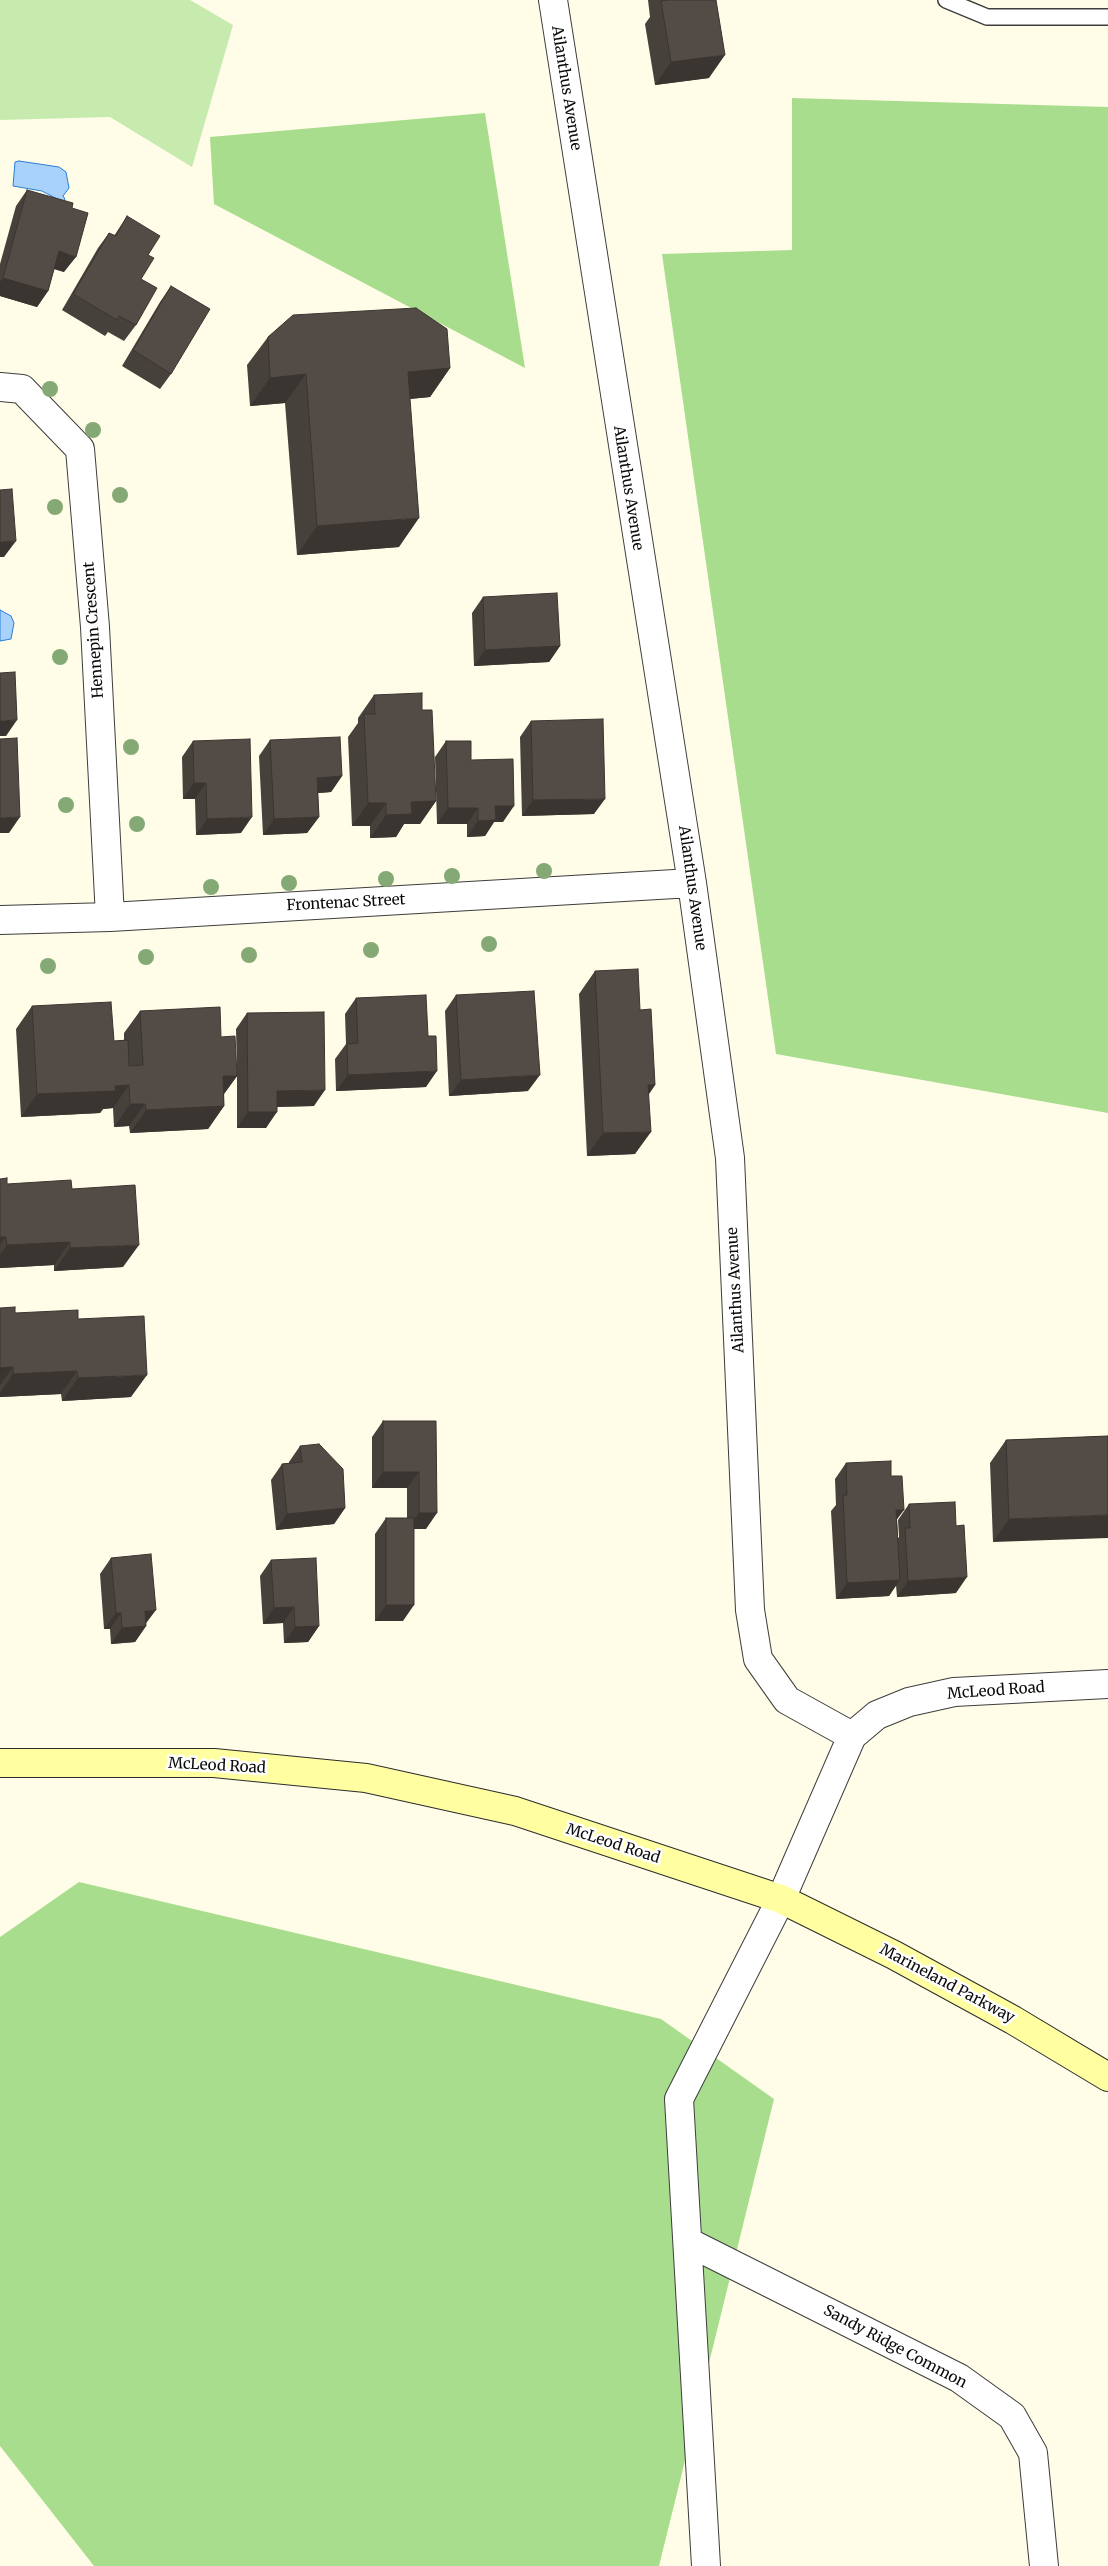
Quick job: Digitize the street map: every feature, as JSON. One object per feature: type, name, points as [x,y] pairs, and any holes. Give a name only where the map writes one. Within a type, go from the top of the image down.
[{"type":"main road","name":"McLeod Road","points":[[0,1763],[214,1763],[366,1778],[515,1811],[781,1899]]},
{"type":"main road","name":"Marineland Parkway","points":[[781,1899],[894,1955],[1014,2020],[1108,2077]]},
{"type":"street","name":"Ailanthus Avenue","points":[[553,0],[692,883],[730,1158],[750,1610],[758,1659],[787,1700],[852,1736]]},
{"type":"street","name":"Hennepin Crescent","points":[[0,387],[22,389],[80,449],[95,627],[110,916]]},
{"type":"street","name":"Frontenac Street","points":[[0,920],[110,916],[692,883]]},
{"type":"street","name":"McLeod Road","points":[[781,1899],[852,1736],[877,1715],[909,1702],[954,1692],[1108,1684]]},
{"type":"street","points":[[706,2566],[680,2099],[781,1899]]},
{"type":"street","name":"Sandy Ridge Common","points":[[688,2242],[959,2378],[1012,2416],[1034,2454],[1044,2566]]},
{"type":"lane","points":[[946,0],[987,17],[1108,17]]},
{"type":"green space","points":[[0,0],[190,0],[233,25],[192,167],[110,117],[0,120]]},
{"type":"green space","points":[[792,98],[1108,107],[1108,1113],[776,1054],[662,254],[792,250]]},
{"type":"green space","points":[[485,113],[525,368],[214,204],[210,137]]},
{"type":"green space","points":[[79,1882],[661,2019],[774,2099],[659,2566],[94,2566],[0,2446],[0,1937]]},
{"type":"water","points":[[15,162],[59,167],[66,172],[69,188],[63,196],[65,199],[63,202],[42,191],[13,186]]},
{"type":"water","points":[[0,610],[11,616],[14,623],[11,639],[0,641]]},
{"type":"building","points":[[716,0],[725,55],[671,62],[661,1]]},
{"type":"building","points":[[27,190],[73,203],[72,208],[88,213],[76,257],[59,251],[48,291],[3,278]]},
{"type":"building","points":[[127,216],[160,236],[148,255],[154,258],[141,279],[157,288],[136,325],[119,316],[117,320],[73,294],[109,233],[116,236]]},
{"type":"building","points":[[171,286],[210,309],[171,374],[133,350]]},
{"type":"building","points":[[416,308],[447,329],[450,368],[408,372],[419,518],[317,526],[306,374],[270,378],[268,337],[293,315]]},
{"type":"building","points":[[12,489],[16,541],[0,542],[0,490]]},
{"type":"building","points":[[557,593],[560,646],[485,650],[483,597]]},
{"type":"building","points":[[15,672],[17,720],[0,721],[0,673]]},
{"type":"building","points":[[422,693],[422,710],[432,710],[436,801],[411,802],[412,814],[386,815],[386,803],[368,803],[364,714],[375,714],[374,695]]},
{"type":"building","points":[[603,719],[605,799],[533,800],[531,721]]},
{"type":"building","points":[[340,737],[342,776],[317,778],[319,817],[274,819],[270,740]]},
{"type":"building","points":[[17,738],[20,817],[0,818],[0,739]]},
{"type":"building","points":[[250,739],[252,817],[207,819],[206,783],[194,783],[193,741]]},
{"type":"building","points":[[446,741],[471,741],[471,760],[513,759],[514,806],[495,806],[496,820],[478,821],[478,808],[448,808]]},
{"type":"building","points":[[638,969],[640,1010],[651,1009],[655,1085],[648,1085],[651,1132],[603,1133],[595,971]]},
{"type":"building","points":[[534,991],[540,1075],[461,1080],[456,995]]},
{"type":"building","points":[[426,995],[428,1036],[436,1036],[437,1071],[348,1075],[347,1044],[358,1043],[356,998]]},
{"type":"building","points":[[111,1002],[114,1041],[128,1040],[129,1066],[143,1065],[140,1011],[220,1007],[221,1037],[235,1036],[237,1076],[223,1076],[224,1106],[146,1110],[145,1104],[130,1104],[129,1085],[115,1086],[116,1091],[37,1094],[32,1006]]},
{"type":"building","points":[[324,1012],[325,1090],[277,1091],[277,1112],[248,1112],[247,1013]]},
{"type":"building","points":[[7,1178],[7,1184],[71,1180],[72,1189],[135,1185],[139,1245],[70,1248],[70,1242],[7,1245],[6,1237],[0,1237],[0,1179]]},
{"type":"building","points":[[15,1307],[15,1313],[78,1310],[78,1319],[144,1316],[147,1375],[78,1378],[77,1371],[13,1374],[13,1367],[0,1368],[0,1308]]},
{"type":"building","points":[[383,1421],[436,1421],[437,1513],[419,1513],[419,1472],[383,1472]]},
{"type":"building","points":[[1108,1436],[1108,1515],[1009,1519],[1006,1440]]},
{"type":"building","points":[[319,1444],[343,1469],[345,1508],[287,1514],[282,1464],[302,1462],[300,1446]]},
{"type":"building","points":[[891,1461],[891,1476],[902,1476],[904,1510],[896,1510],[900,1580],[847,1583],[843,1495],[847,1495],[846,1463]]},
{"type":"building","points":[[955,1502],[956,1526],[964,1525],[967,1577],[908,1581],[905,1528],[910,1528],[909,1504]]},
{"type":"building","points":[[386,1518],[414,1518],[414,1605],[386,1605]]},
{"type":"building","points":[[151,1554],[156,1610],[145,1611],[146,1626],[122,1628],[121,1613],[116,1613],[111,1558]]},
{"type":"building","points":[[316,1558],[319,1626],[295,1627],[294,1607],[274,1608],[271,1560]]}]
